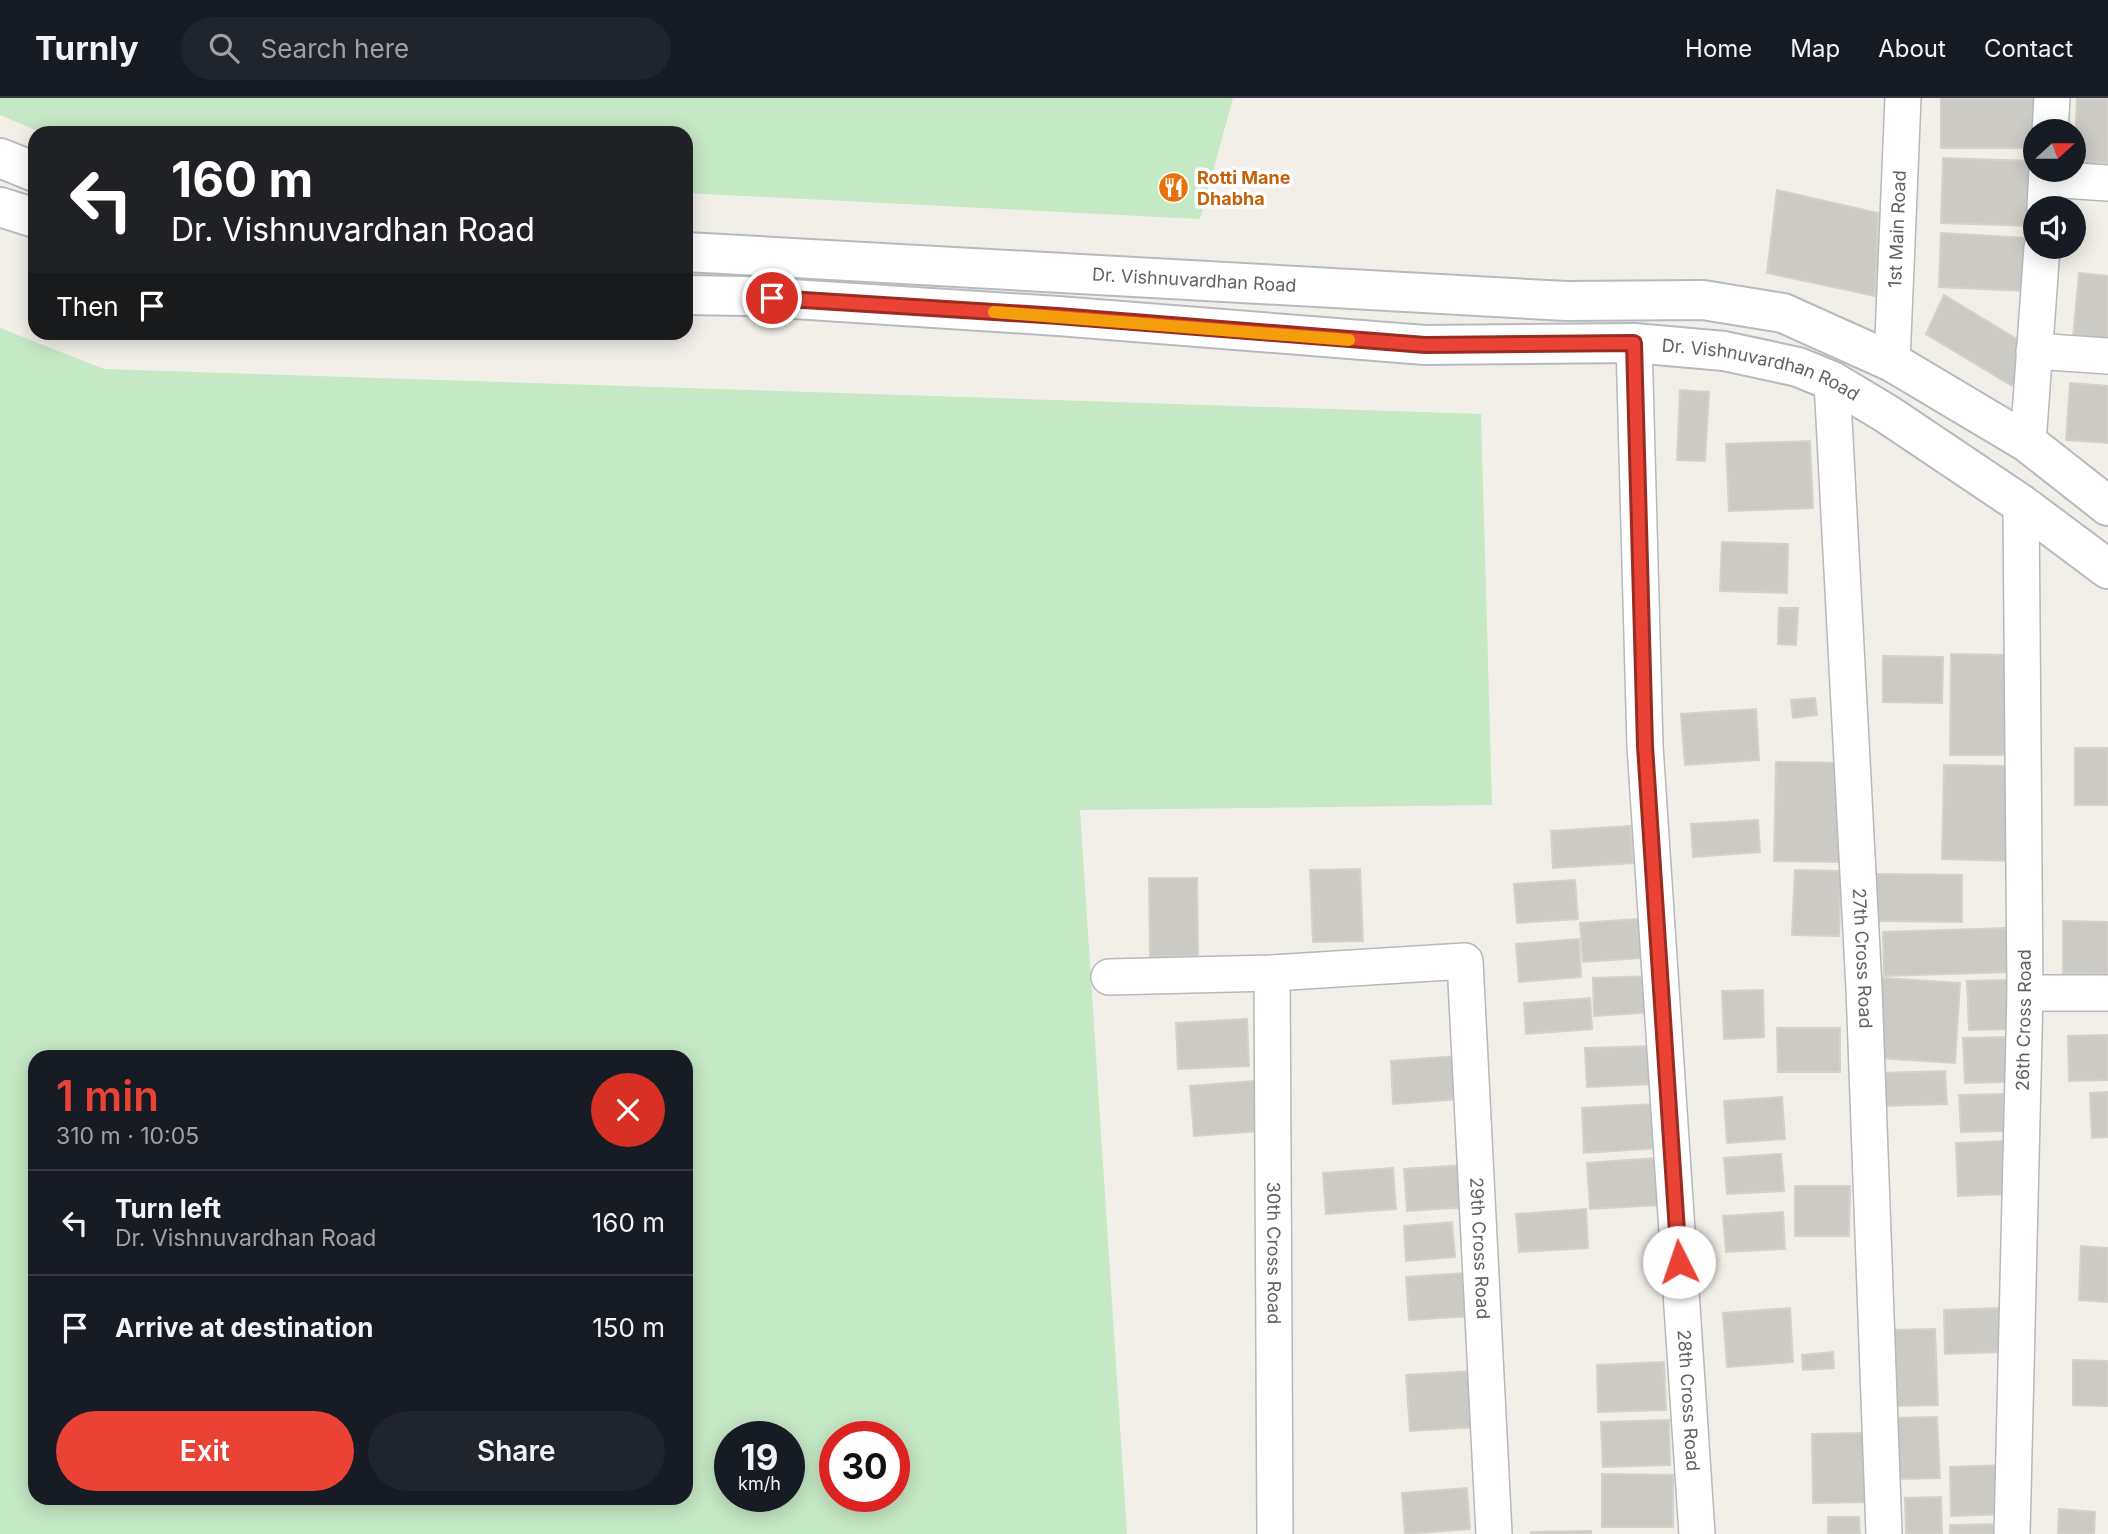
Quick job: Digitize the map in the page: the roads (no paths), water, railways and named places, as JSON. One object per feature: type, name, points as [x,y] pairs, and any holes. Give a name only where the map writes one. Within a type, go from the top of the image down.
[{"type":"main road","points":[[0,158],[28,169]]},
{"type":"main road","points":[[0,207],[28,216]]},
{"type":"main road","name":"Dr. Vishnuvardhan Road","points":[[693,252],[1566,301],[1703,300],[1783,313],[1892,362],[2035,449],[2108,506]]},
{"type":"main road","name":"Dr. Vishnuvardhan Road","points":[[693,295],[746,296],[1058,316],[1425,345],[1634,343],[1724,351],[1798,368],[1832,380],[2018,502],[2108,569]]},
{"type":"main road","points":[[2018,502],[2035,449]]},
{"type":"street","name":"1st Main Road","points":[[1892,362],[1903,98]]},
{"type":"street","points":[[2051,119],[2052,98]]},
{"type":"street","points":[[2046,186],[2108,183]]},
{"type":"street","points":[[2035,449],[2034,351],[2041,259]]},
{"type":"street","name":"28th Cross Road","points":[[1634,343],[1645,746],[1697,1534]]},
{"type":"street","points":[[2034,351],[2108,356]]},
{"type":"street","name":"27th Cross Road","points":[[1832,380],[1864,988],[1884,1534]]},
{"type":"street","name":"26th Cross Road","points":[[2012,1534],[2025,993],[2018,502]]},
{"type":"street","name":"29th Cross Road","points":[[1272,973],[1465,961],[1494,1534]]},
{"type":"street","points":[[1109,978],[1272,973]]},
{"type":"street","name":"30th Cross Road","points":[[1272,973],[1275,1534]]},
{"type":"street","points":[[2025,993],[2108,993]]},
{"type":"place","name":"Rotti Mane Dhabha","points":[[1174,188]]}]
